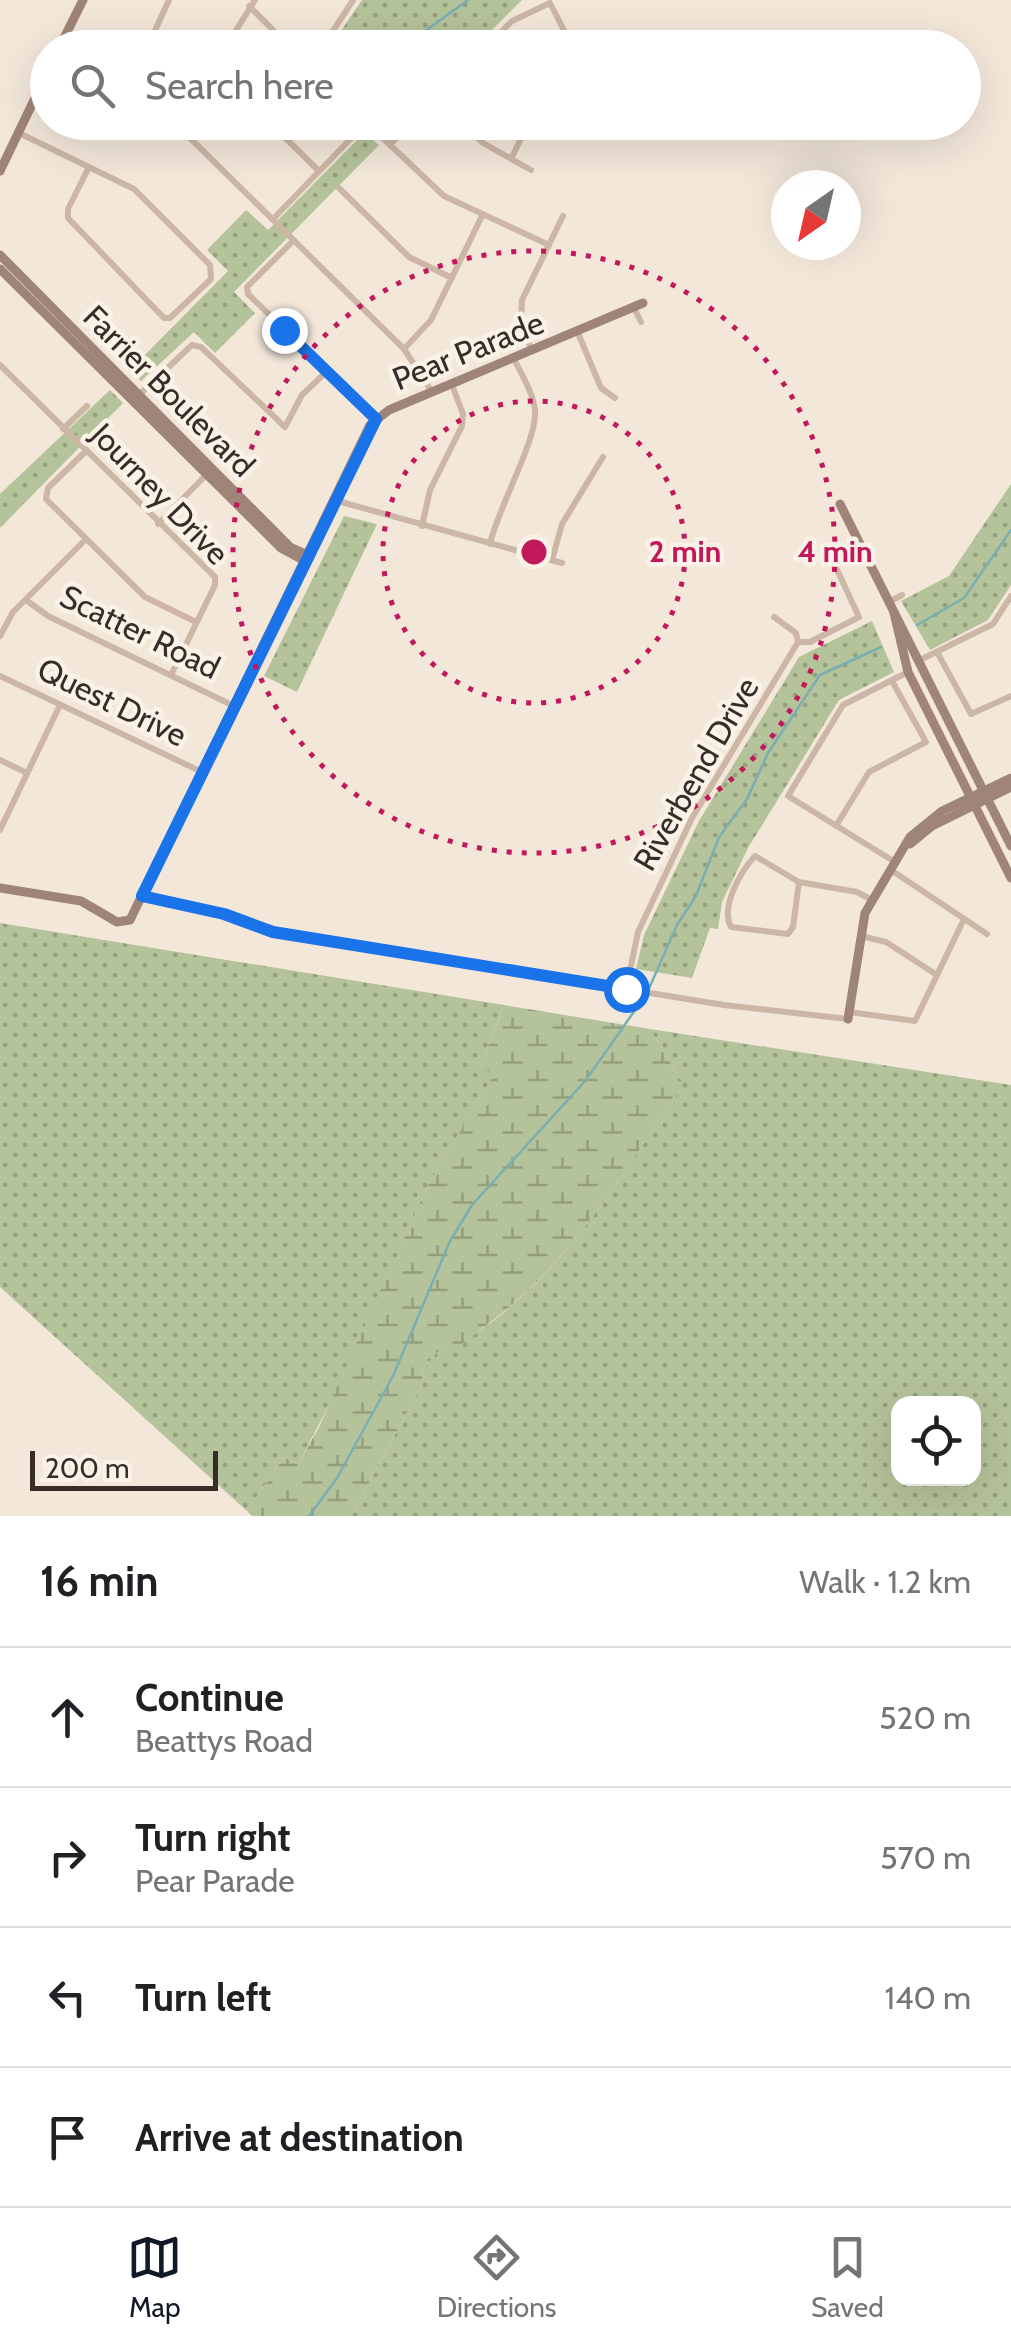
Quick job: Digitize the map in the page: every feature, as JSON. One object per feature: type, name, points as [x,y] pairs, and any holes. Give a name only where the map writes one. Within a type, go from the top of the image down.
[{"type":"street","points":[[68,30],[83,0]]},
{"type":"street","points":[[155,30],[169,0]]},
{"type":"street","points":[[334,30],[353,0]]},
{"type":"street","points":[[236,30],[252,3],[275,30]]},
{"type":"street","points":[[502,30],[512,20],[550,3],[564,30]]},
{"type":"street","points":[[0,171],[30,109]]},
{"type":"street","points":[[19,133],[30,138]]},
{"type":"street","points":[[33,140],[89,167],[134,189],[210,266],[211,279],[170,318],[164,318],[68,218],[68,209],[89,167]]},
{"type":"street","points":[[191,140],[404,349],[432,392]]},
{"type":"street","points":[[287,140],[318,171]]},
{"type":"street","points":[[273,219],[349,140]]},
{"type":"street","points":[[385,140],[444,196],[550,245]]},
{"type":"street","points":[[390,145],[395,140]]},
{"type":"street","points":[[479,140],[532,170]]},
{"type":"street","points":[[510,160],[520,140]]},
{"type":"street","points":[[339,188],[409,257],[452,278]]},
{"type":"street","points":[[404,349],[431,320],[483,214]]},
{"type":"street","points":[[533,352],[521,323],[522,300],[563,216]]},
{"type":"street","points":[[555,233],[564,238]]},
{"type":"street","points":[[294,240],[247,287],[248,294],[376,419]]},
{"type":"street","name":"Farrier Boulevard","points":[[0,255],[208,472],[306,558]]},
{"type":"street","name":"Farrier Boulevard","points":[[0,269],[136,398]]},
{"type":"street","points":[[638,306],[641,322]]},
{"type":"street","name":"Pear Parade","points":[[0,888],[81,901],[116,922],[130,920],[376,419],[638,306]]},
{"type":"street","points":[[578,333],[602,388],[615,398]]},
{"type":"street","points":[[136,398],[192,345],[201,347],[284,427],[302,395],[326,372]]},
{"type":"street","points":[[490,544],[498,510],[536,423],[534,406],[514,359]]},
{"type":"street","name":"Journey Drive","points":[[0,365],[217,581],[171,675]]},
{"type":"street","points":[[422,526],[430,490],[462,426],[463,414],[452,385]]},
{"type":"street","points":[[63,430],[87,406]]},
{"type":"street","points":[[85,452],[45,494],[85,540],[145,596],[196,622]]},
{"type":"street","points":[[552,560],[562,524],[602,457]]},
{"type":"street","points":[[158,524],[208,472]]},
{"type":"street","points":[[334,500],[562,563]]},
{"type":"street","points":[[840,504],[920,660],[1011,878]]},
{"type":"street","points":[[774,617],[796,633],[798,642],[810,642],[859,617],[833,562],[836,552],[858,539]]},
{"type":"street","points":[[0,636],[10,616],[85,540]]},
{"type":"street","points":[[891,601],[902,595]]},
{"type":"street","points":[[920,660],[993,624],[1011,596]]},
{"type":"street","name":"Scatter Road","points":[[26,600],[48,616],[235,706]]},
{"type":"street","points":[[891,601],[908,672],[979,798],[1011,846]]},
{"type":"street","name":"Riverbend Drive","points":[[626,989],[638,932],[692,818],[798,642]]},
{"type":"street","points":[[938,652],[971,714],[1011,696]]},
{"type":"street","points":[[908,672],[843,705],[788,796],[896,862],[987,934]]},
{"type":"street","name":"Quest Drive","points":[[0,676],[202,773]]},
{"type":"street","points":[[836,826],[869,772],[926,742],[892,681]]},
{"type":"street","points":[[0,830],[60,704]]},
{"type":"street","points":[[0,760],[27,773]]},
{"type":"street","points":[[979,798],[1011,778]]},
{"type":"street","points":[[848,1015],[861,936],[872,900],[922,823],[1011,787]]},
{"type":"street","points":[[800,882],[793,927],[788,934],[731,927],[726,920],[729,902],[755,856],[800,882],[857,892],[872,900]]},
{"type":"street","points":[[142,896],[224,914],[273,932],[626,989],[915,1021],[964,919]]},
{"type":"street","points":[[861,936],[886,942],[937,975]]},
{"type":"green space","points":[[362,0],[522,0],[492,30],[342,30]]},
{"type":"green space","points":[[357,140],[373,140],[379,145],[234,292],[255,313],[215,353],[194,332],[141,381],[130,370],[228,271],[207,250],[246,210],[268,230]]},
{"type":"green space","points":[[110,390],[123,403],[0,528],[0,494]]},
{"type":"green space","points":[[1011,484],[1011,585],[988,620],[930,650],[901,601],[949,576]]},
{"type":"green space","points":[[344,516],[377,524],[297,692],[264,676]]},
{"type":"green space","points":[[872,621],[894,672],[839,700],[748,848],[722,902],[718,929],[710,928],[692,978],[636,969],[644,935],[699,821],[799,657]]},
{"type":"green space","points":[[0,923],[504,1005],[481,1065],[494,1075],[428,1185],[338,1388],[298,1464],[284,1457],[247,1511],[0,1287]]},
{"type":"green space","points":[[504,1005],[650,1029],[681,1080],[681,1088],[593,1216],[543,1276],[468,1340],[437,1352],[421,1372],[423,1383],[351,1516],[252,1516],[247,1511],[284,1457],[298,1464],[319,1427],[428,1185],[493,1076],[481,1065]]},
{"type":"green space","points":[[650,1029],[1011,1085],[1011,1516],[351,1516],[423,1383],[421,1372],[437,1352],[456,1346],[515,1302],[569,1247],[681,1088],[681,1080]]},
{"type":"waterway","points":[[426,30],[468,0]]},
{"type":"waterway","points":[[917,625],[964,598],[1011,530]]},
{"type":"waterway","points":[[309,1516],[337,1478],[393,1376],[450,1241],[472,1205],[586,1080],[647,993],[677,925],[696,896],[719,837],[747,799],[768,753],[820,675],[881,647]]},
{"type":"route","points":[[284,330],[364,412],[376,419],[142,896],[224,914],[273,932],[626,989]]}]
